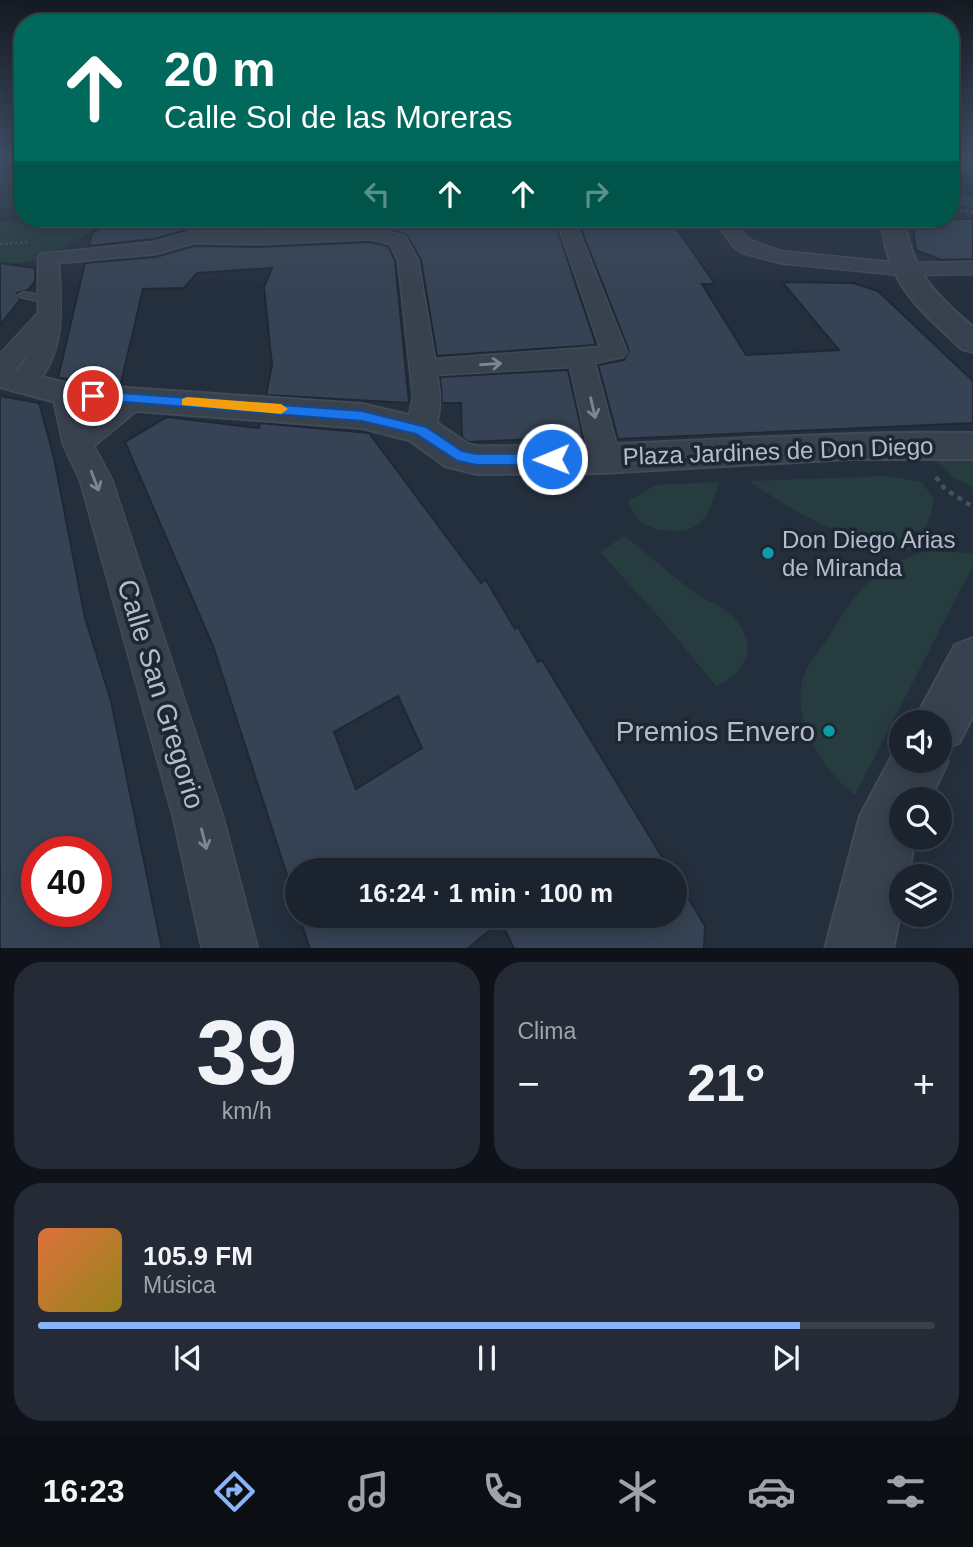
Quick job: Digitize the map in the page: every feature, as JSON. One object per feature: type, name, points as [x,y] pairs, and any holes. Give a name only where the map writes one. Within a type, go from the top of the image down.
[{"type":"street","points":[[423,368],[611,354],[614,346],[568,228]]},
{"type":"street","points":[[729,228],[741,243],[761,253],[901,269],[973,268]]},
{"type":"street","points":[[893,228],[901,269],[921,295],[973,343]]},
{"type":"street","points":[[370,233],[398,240],[406,251],[414,286],[427,407],[421,430],[362,416],[70,395],[8,377],[34,372],[52,328],[46,313],[48,258],[156,248],[193,237],[262,238],[370,233]]},
{"type":"street","points":[[0,341],[46,313]]},
{"type":"street","points":[[581,358],[605,458]]},
{"type":"street","name":"Calle San Gregorio","points":[[70,395],[67,398],[78,444],[96,480],[198,817],[230,948]]},
{"type":"street","points":[[78,444],[110,415],[138,398]]},
{"type":"street","name":"Plaza Jardines de Don Diego","points":[[421,430],[458,456],[499,460],[605,458],[911,443],[973,446]]},
{"type":"street","points":[[948,710],[973,663]]},
{"type":"street","points":[[859,948],[890,816],[913,773]]},
{"type":"lane","points":[[364,228],[370,233]]},
{"type":"lane","points":[[24,295],[46,313]]},
{"type":"path","points":[[932,472],[945,489],[973,507]]},
{"type":"green space","points":[[1,201],[14,201],[14,205],[1,210]]},
{"type":"green space","points":[[14,221],[14,228],[99,228],[46,256],[31,261],[0,263],[0,222]]},
{"type":"green space","points":[[929,454],[973,456],[973,487],[953,477]]},
{"type":"green space","points":[[887,476],[922,482],[934,500],[926,527],[910,550],[886,546],[825,526],[749,481]]},
{"type":"green space","points":[[719,482],[712,503],[701,522],[679,531],[661,530],[645,524],[636,516],[628,501],[656,485]]},
{"type":"green space","points":[[624,536],[692,591],[730,614],[742,628],[748,648],[746,657],[742,666],[727,680],[716,686],[661,619],[600,552]]},
{"type":"green space","points":[[927,551],[973,553],[973,565],[899,710],[889,710],[889,729],[855,795],[821,759],[812,743],[802,711],[800,694],[803,678],[846,609],[866,584],[891,565]]},
{"type":"building","points":[[959,219],[973,219],[973,259],[942,260],[916,250],[913,228],[959,228]]},
{"type":"building","points":[[101,228],[193,228],[154,239],[89,246],[92,233]]},
{"type":"building","points":[[386,228],[557,228],[596,345],[437,356],[421,260],[407,235]]},
{"type":"building","points":[[581,228],[676,228],[715,284],[702,284],[746,355],[839,350],[782,282],[853,283],[878,291],[973,381],[973,423],[618,439],[598,365],[624,360],[629,351]]},
{"type":"building","points":[[370,242],[388,246],[395,261],[409,403],[266,395],[272,365],[264,287],[272,268],[197,273],[184,288],[143,289],[121,383],[58,378],[85,263],[156,257],[194,246],[262,247]]},
{"type":"building","points":[[0,263],[35,268],[35,281],[28,290],[17,293],[20,300],[0,325]]},
{"type":"building","points":[[568,370],[583,437],[469,442],[462,437],[461,403],[442,403],[440,377]]},
{"type":"building","points":[[0,396],[39,403],[54,458],[85,618],[111,701],[162,948],[0,948]]},
{"type":"building","points":[[167,417],[259,428],[260,423],[369,433],[481,583],[486,580],[538,662],[542,660],[663,858],[285,858],[285,869],[213,646],[125,442]],"holes":[[[398,696],[422,748],[356,789],[334,732]]]},
{"type":"building","points":[[687,896],[705,926],[704,948],[514,948],[504,928],[687,928]]},
{"type":"building","points":[[303,928],[492,928],[468,948],[310,948]]},
{"type":"slow traffic","points":[[187,402],[281,409]]},
{"type":"place","name":"Don Diego Arias de Miranda","points":[[768,553]]},
{"type":"place","name":"Premios Envero","points":[[829,731]]},
{"type":"route","points":[[93,396],[362,416],[421,430],[458,456],[477,460],[552,459]]}]
